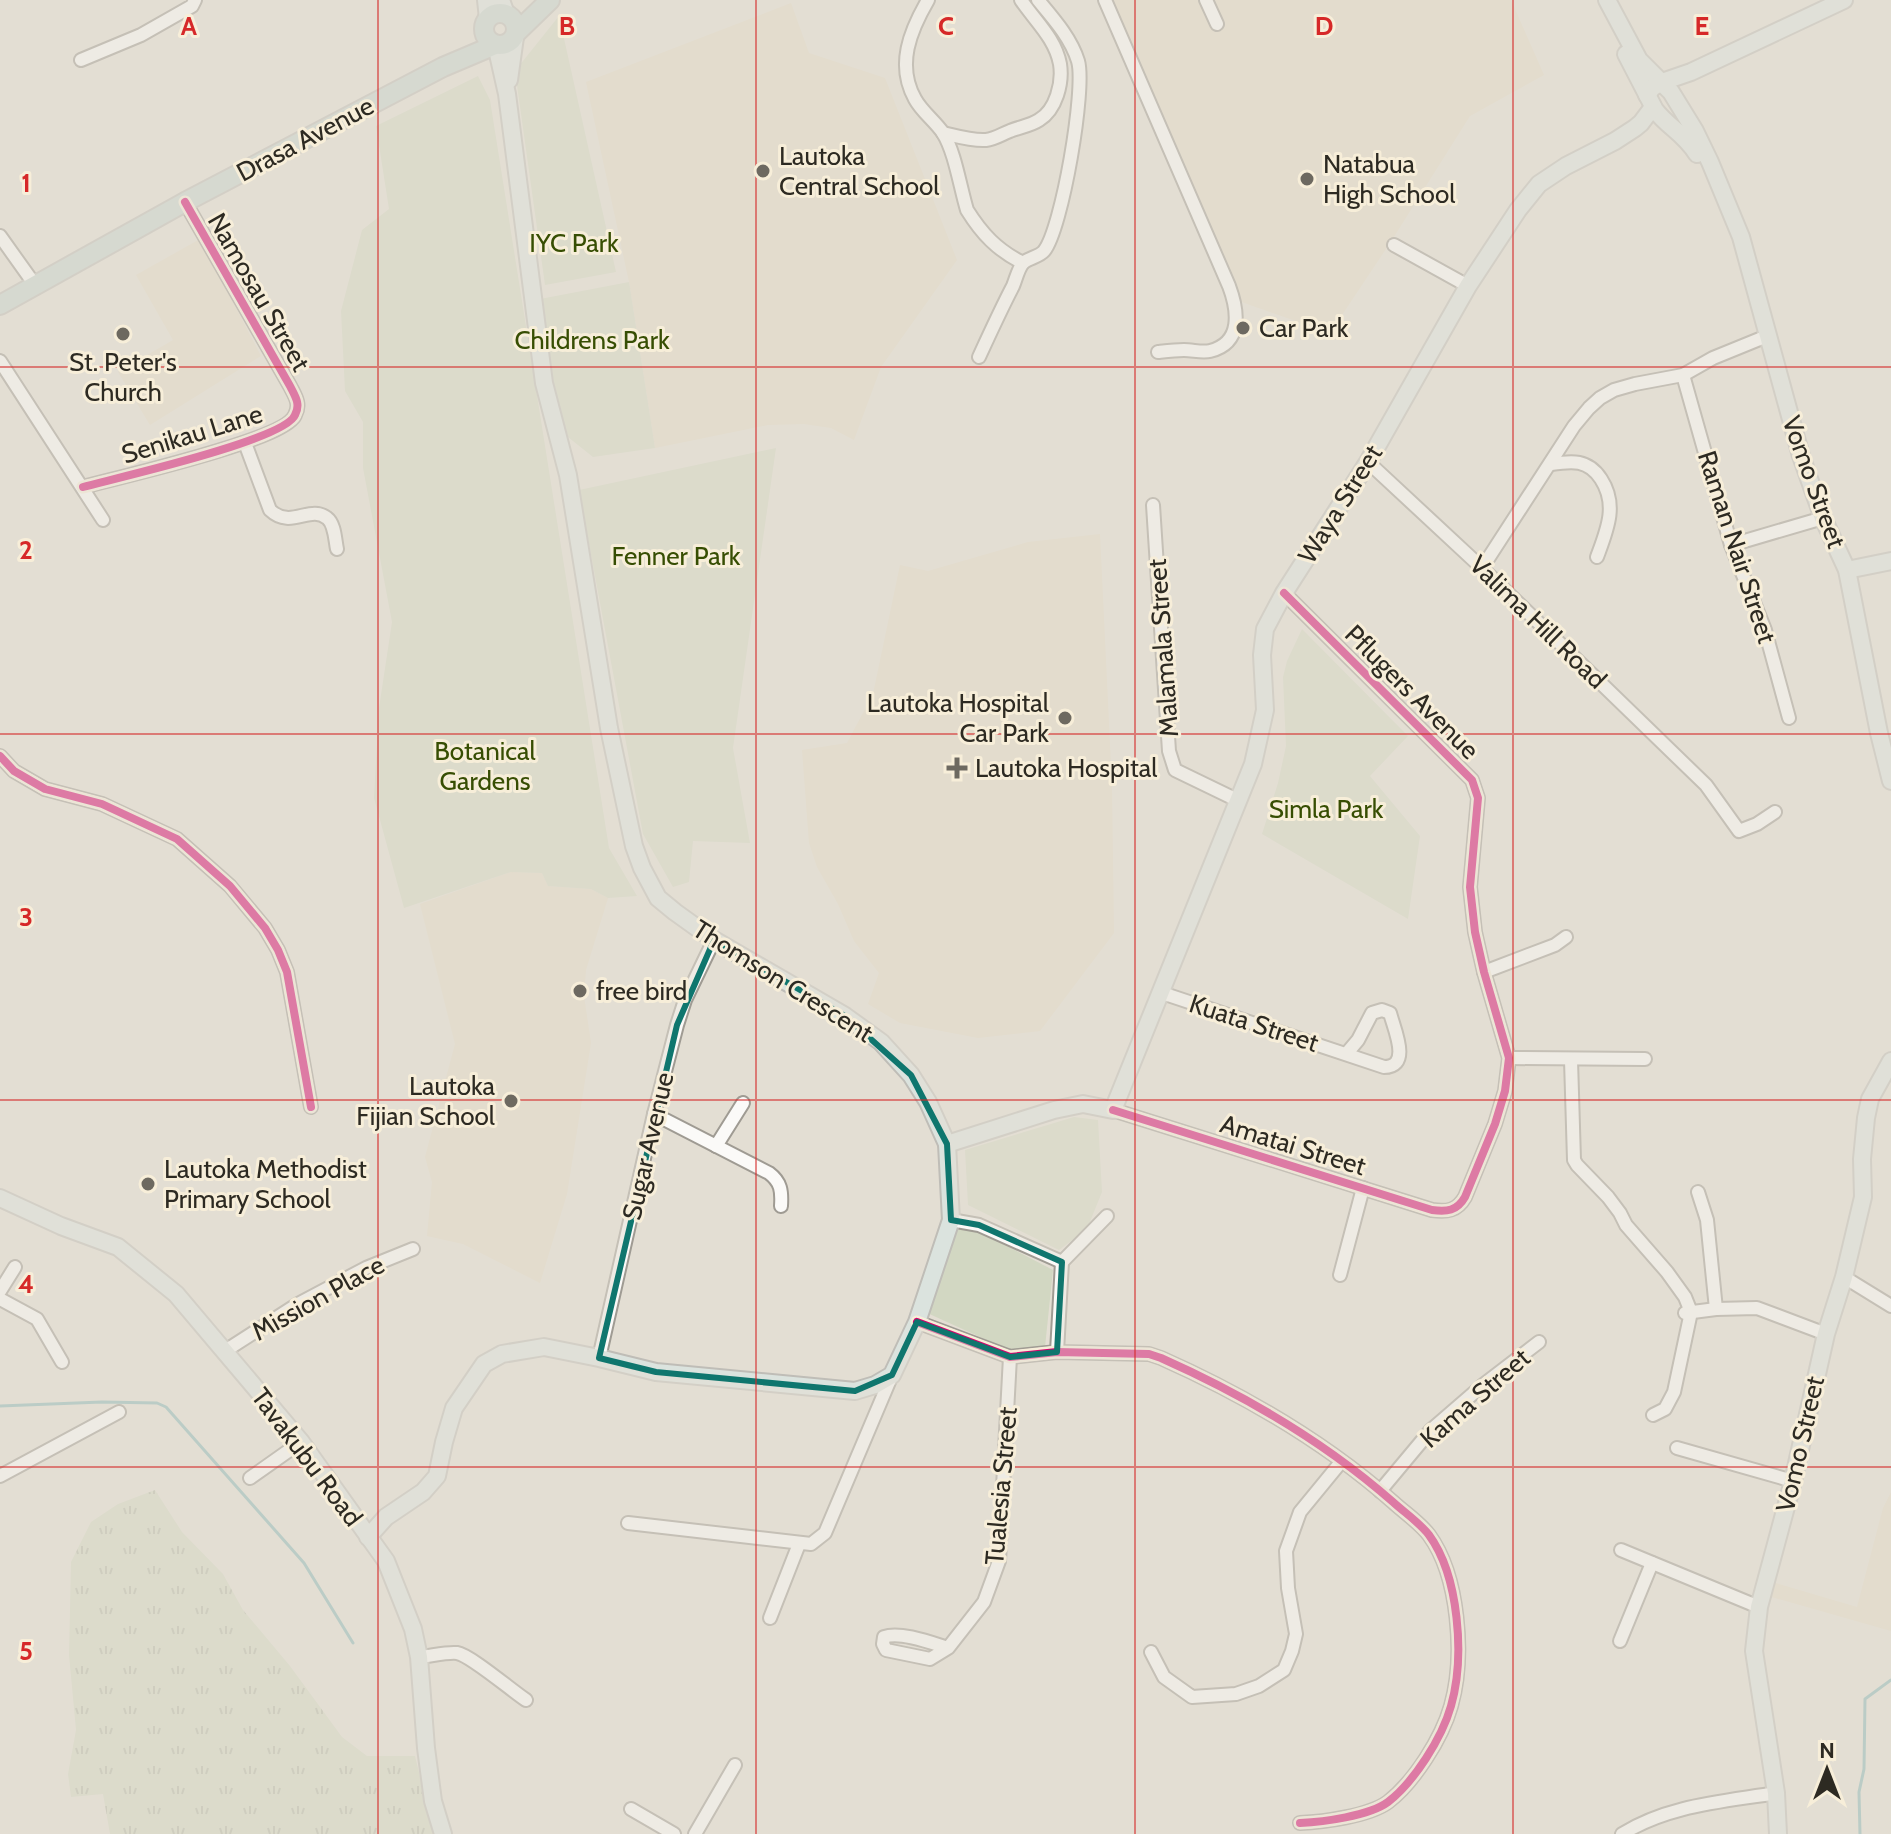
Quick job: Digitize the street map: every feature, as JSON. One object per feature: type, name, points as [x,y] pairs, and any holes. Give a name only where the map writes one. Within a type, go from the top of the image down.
[{"type":"highway","name":"Drasa Avenue","points":[[0,305],[185,202],[443,67],[497,24],[550,0]]},
{"type":"highway","name":"Drasa Avenue","points":[[515,35],[550,0]]},
{"type":"highway","points":[[497,24],[515,23],[515,35]]},
{"type":"main road","name":"Thomson Crescent","points":[[486,0],[497,24],[544,383],[568,475],[609,728],[634,846],[642,868],[658,898],[714,940],[845,1016],[881,1042],[911,1075],[928,1102],[947,1144],[951,1220],[917,1322],[892,1375]]},
{"type":"main road","name":"Vomo Street","points":[[1607,0],[1639,60],[1662,82],[1681,107],[1703,146],[1741,237],[1801,456],[1823,518],[1847,570],[1891,781]]},
{"type":"main road","points":[[1670,125],[1678,119],[1684,82],[1712,62],[1837,2]]},
{"type":"main road","name":"Vomo Street","points":[[1617,21],[1627,57],[1650,101],[1661,118],[1688,139],[1719,188]]},
{"type":"main road","name":"Thomson Crescent","points":[[507,94],[515,35]]},
{"type":"main road","name":"Waya Street","points":[[1113,1110],[1253,764],[1265,710],[1262,655],[1265,629],[1284,593],[1368,462],[1468,286],[1518,210],[1539,184],[1641,123],[1652,88],[1712,62]]},
{"type":"main road","name":"Waya Street","points":[[1615,141],[1670,125]]},
{"type":"main road","points":[[1847,570],[1891,561]]},
{"type":"main road","name":"Vomo Street","points":[[1778,1834],[1776,1793],[1754,1651],[1759,1607],[1863,1197],[1862,1159],[1870,1099],[1891,1061]]},
{"type":"main road","name":"Amatai Street","points":[[947,1144],[1054,1110],[1083,1104],[1113,1110]]},
{"type":"main road","name":"Tavakubu Road","points":[[0,1198],[61,1226],[118,1247],[176,1294],[301,1442],[386,1561],[413,1629],[419,1657],[433,1801],[443,1834]]},
{"type":"main road","points":[[368,1537],[386,1517],[423,1492],[437,1476],[454,1408],[484,1364],[502,1354],[544,1347],[656,1372],[855,1391],[875,1385],[892,1375]]},
{"type":"street","points":[[81,60],[141,35],[192,6],[195,0]]},
{"type":"street","points":[[928,0],[909,35],[907,79],[915,100],[943,133],[967,210],[1003,253],[1023,263]]},
{"type":"street","points":[[943,133],[985,140],[1042,119],[1054,104],[1060,79],[1060,65],[1054,46],[1021,0]]},
{"type":"street","points":[[979,357],[1023,263],[1043,252],[1063,200],[1081,74],[1077,58],[1060,27],[1038,0]]},
{"type":"street","points":[[1105,0],[1235,305],[1236,328],[1230,339],[1220,347],[1204,352],[1158,352]]},
{"type":"street","points":[[1206,0],[1217,24]]},
{"type":"street","name":"Namosau Street","points":[[185,202],[298,403]]},
{"type":"street","points":[[0,236],[35,285]]},
{"type":"street","points":[[1394,245],[1468,286]]},
{"type":"street","points":[[1482,568],[1574,426],[1600,398],[1635,384],[1683,375],[1713,358],[1767,336]]},
{"type":"street","points":[[0,361],[103,520]]},
{"type":"street","name":"Raman Nair Street","points":[[1683,375],[1731,545],[1765,630],[1789,718]]},
{"type":"street","name":"Senikau Lane","points":[[83,487],[245,443],[289,424],[298,403]]},
{"type":"street","points":[[245,443],[270,510],[278,517],[289,519],[310,514],[326,517],[333,527],[337,549]]},
{"type":"street","points":[[1551,464],[1571,461],[1588,465],[1607,490],[1610,517],[1597,557]]},
{"type":"street","name":"Valima Hill Road","points":[[1368,462],[1706,785],[1739,831],[1775,812]]},
{"type":"street","name":"Malamala Street","points":[[1153,505],[1169,751],[1175,770],[1237,800]]},
{"type":"street","points":[[1731,545],[1823,518]]},
{"type":"street","name":"Pflugers Avenue","points":[[1284,593],[1472,780],[1478,798],[1470,887],[1475,932],[1509,1058],[1505,1091],[1495,1124],[1461,1205]]},
{"type":"street","points":[[0,756],[14,771],[45,789],[102,804],[177,839],[230,886],[265,928],[287,972],[311,1107]]},
{"type":"street","points":[[1484,972],[1555,945],[1566,937]]},
{"type":"street","name":"Sugar Avenue","points":[[599,1358],[654,1114],[685,1000],[714,940]]},
{"type":"street","name":"Kuata Street","points":[[1162,993],[1384,1067],[1392,1067],[1400,1058],[1390,1013],[1382,1010],[1372,1013],[1358,1040],[1347,1053]]},
{"type":"street","points":[[1509,1058],[1645,1059]]},
{"type":"street","points":[[1571,1060],[1574,1160],[1608,1197],[1626,1225],[1685,1297],[1686,1312],[1674,1392],[1665,1409],[1653,1415]]},
{"type":"street","points":[[716,1146],[743,1103]]},
{"type":"street","name":"Amatai Street","points":[[1113,1110],[1432,1210],[1447,1212],[1461,1205]]},
{"type":"street","points":[[654,1114],[776,1178],[782,1191],[781,1206]]},
{"type":"street","points":[[1340,1275],[1363,1188]]},
{"type":"street","points":[[1698,1192],[1707,1220],[1716,1309]]},
{"type":"street","points":[[1057,1352],[1062,1262],[1107,1216]]},
{"type":"street","points":[[951,1220],[979,1225],[1062,1262]]},
{"type":"street","name":"Mission Place","points":[[225,1351],[298,1304],[366,1268],[413,1249]]},
{"type":"street","points":[[0,1291],[15,1267]]},
{"type":"street","points":[[1844,1277],[1891,1306]]},
{"type":"street","points":[[0,1299],[37,1319],[62,1362]]},
{"type":"street","points":[[1686,1312],[1757,1308],[1826,1334]]},
{"type":"street","points":[[917,1322],[1010,1357],[1057,1352],[1149,1354],[1161,1358],[1297,1430],[1380,1491],[1427,1533],[1444,1558],[1456,1608],[1457,1667],[1451,1706],[1426,1757],[1386,1804],[1324,1822],[1300,1823]]},
{"type":"street","name":"Kama Street","points":[[1380,1491],[1431,1430],[1539,1342]]},
{"type":"street","name":"Tualesia Street","points":[[948,1648],[984,1602],[999,1561],[1010,1357]]},
{"type":"street","points":[[628,1523],[811,1544],[825,1533],[892,1375]]},
{"type":"street","points":[[0,1476],[119,1412]]},
{"type":"street","points":[[250,1478],[301,1442]]},
{"type":"street","points":[[1677,1448],[1793,1481]]},
{"type":"street","points":[[1151,1652],[1164,1677],[1192,1697],[1236,1694],[1259,1686],[1284,1670],[1296,1634],[1288,1588],[1286,1551],[1300,1512],[1341,1462]]},
{"type":"street","points":[[770,1618],[799,1544]]},
{"type":"street","points":[[1621,1550],[1759,1607]]},
{"type":"street","points":[[1620,1641],[1652,1563]]},
{"type":"street","points":[[419,1657],[458,1653],[470,1658],[526,1700]]},
{"type":"street","points":[[695,1834],[735,1765]]},
{"type":"street","points":[[1622,1834],[1672,1810],[1776,1793]]},
{"type":"street","points":[[631,1809],[674,1834]]},
{"type":"highlighted area","points":[[714,940],[845,1016],[911,1075],[947,1144],[951,1220],[979,1225],[1062,1262],[1057,1352],[1010,1357],[917,1322],[892,1375],[855,1391],[656,1372],[599,1358],[677,1025]]},
{"type":"shaded area","name":"Natabua High School","points":[[1108,0],[1511,0],[1544,75],[1470,116],[1330,333],[1236,300]]},
{"type":"shaded area","name":"Lautoka Central School","points":[[791,3],[809,53],[885,78],[957,260],[881,367],[854,440],[831,428],[804,424],[768,425],[655,448],[629,282],[586,82]]},
{"type":"shaded area","points":[[200,239],[261,356],[150,425],[118,372],[173,340],[136,275]]},
{"type":"shaded area","name":"Lautoka Hospital","points":[[1100,534],[1112,787],[1114,933],[1040,1031],[978,1038],[900,1023],[868,1004],[879,973],[854,941],[817,867],[809,843],[802,750],[847,743],[873,694],[900,565],[928,571],[1028,542]]},
{"type":"shaded area","name":"Lautoka Fijian School","points":[[511,872],[542,873],[548,886],[591,889],[608,898],[586,970],[584,996],[591,1043],[567,1194],[540,1283],[463,1244],[427,1236],[432,1182],[425,1157],[455,1044],[420,904]]},
{"type":"shaded area","points":[[1891,1492],[1891,1631],[1768,1596],[1772,1582],[1857,1607],[1883,1508]]},
{"type":"green space","name":"IYC Park","points":[[559,16],[616,272],[545,285],[515,71]]},
{"type":"green space","name":"Botanical Gardens","points":[[478,76],[490,100],[609,848],[637,896],[608,898],[591,889],[548,886],[542,873],[511,872],[404,908],[374,798],[379,708],[392,622],[363,468],[363,422],[345,391],[341,311],[362,230],[389,209],[376,126]]},
{"type":"green space","name":"Childrens Park","points":[[629,282],[655,448],[593,457],[568,437],[553,382],[540,299]]},
{"type":"green space","name":"Fenner Park","points":[[776,448],[733,748],[750,843],[693,841],[689,882],[673,887],[643,834],[579,490]]},
{"type":"green space","name":"Simla Park","points":[[1302,629],[1408,736],[1370,776],[1420,836],[1408,919],[1262,834],[1286,746],[1283,677]]},
{"type":"green space","points":[[1074,1117],[1098,1120],[1102,1192],[1087,1229],[1059,1250],[968,1205],[965,1150]]},
{"type":"green space","points":[[947,1229],[978,1231],[1053,1270],[1045,1347],[1011,1351],[914,1307]]},
{"type":"green space","points":[[155,1490],[182,1532],[223,1574],[243,1610],[290,1666],[342,1737],[367,1756],[415,1756],[434,1834],[110,1834],[103,1794],[71,1797],[68,1774],[76,1730],[69,1655],[71,1562],[91,1522],[118,1504]]},
{"type":"waterway","points":[[0,1406],[102,1402],[157,1403],[166,1407],[304,1563],[353,1643]]},
{"type":"waterway","points":[[1860,1834],[1859,1792],[1864,1769],[1865,1699],[1891,1680]]},
{"type":"cycle path","points":[[83,487],[162,467],[262,436],[284,425],[297,411],[297,400],[290,386],[185,202]]},
{"type":"cycle path","points":[[1113,1110],[1442,1211],[1451,1210],[1462,1202],[1495,1124],[1505,1091],[1509,1058],[1475,932],[1470,887],[1478,798],[1472,780],[1284,593]]},
{"type":"cycle path","points":[[0,756],[14,771],[45,789],[102,804],[177,839],[230,886],[265,928],[287,972],[311,1107]]},
{"type":"cycle path","points":[[917,1322],[1010,1357],[1057,1352],[1149,1354],[1161,1358],[1253,1404],[1312,1440],[1367,1480],[1429,1535],[1447,1572],[1453,1594],[1458,1641],[1455,1686],[1441,1732],[1417,1771],[1388,1802],[1358,1815],[1300,1823]]},
{"type":"place","name":"Lautoka Central School","points":[[763,171]]},
{"type":"place","name":"Natabua High School","points":[[1307,179]]},
{"type":"place","name":"Car Park","points":[[1243,328]]},
{"type":"place","name":"St. Peter's Church","points":[[123,334]]},
{"type":"place","name":"Lautoka Hospital Car Park","points":[[1065,718]]},
{"type":"place","name":"Lautoka Hospital","points":[[957,768]]},
{"type":"place","name":"free bird","points":[[580,991]]},
{"type":"place","name":"Lautoka Fijian School","points":[[511,1101]]},
{"type":"place","name":"Lautoka Methodist Primary School","points":[[148,1184]]}]
